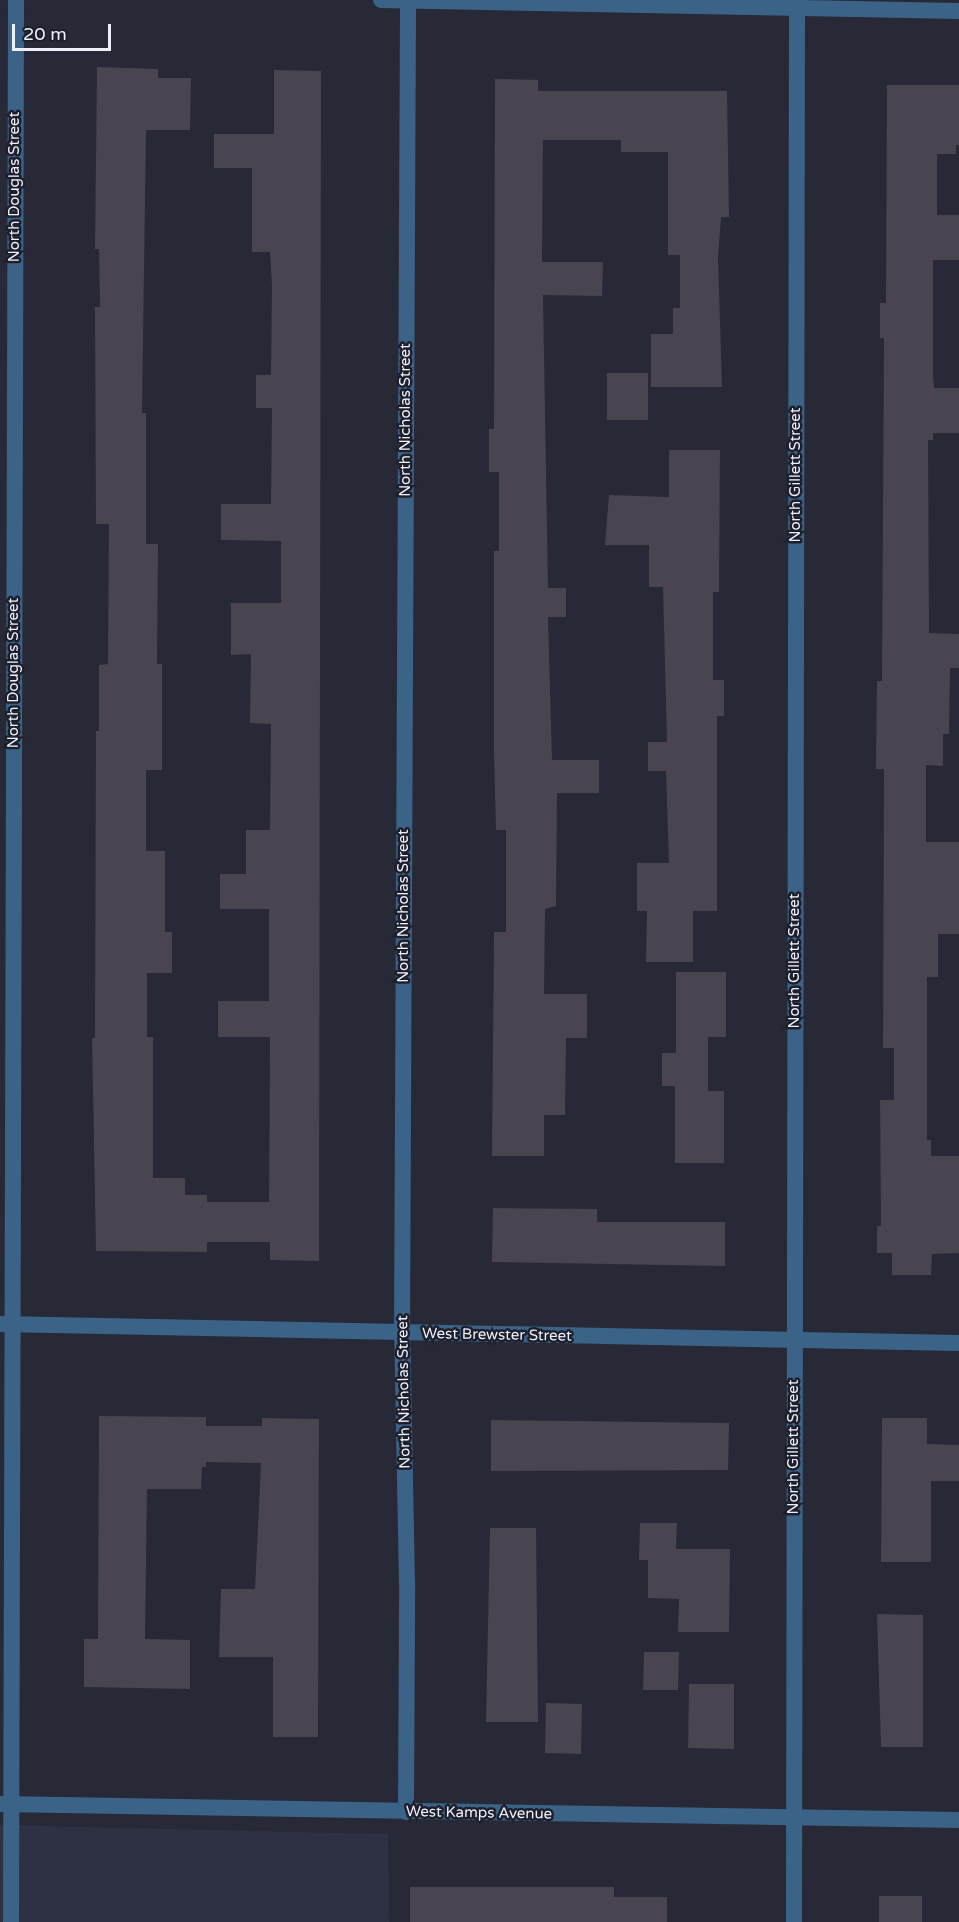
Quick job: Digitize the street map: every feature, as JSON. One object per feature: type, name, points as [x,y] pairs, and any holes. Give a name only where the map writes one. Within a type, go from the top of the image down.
[{"type":"street","name":"North Douglas Street","points":[[11,1922],[5,1804],[6,1324],[16,0]]},
{"type":"street","points":[[381,0],[797,4],[959,10]]},
{"type":"street","name":"North Nicholas Street","points":[[405,1812],[408,1583],[402,1333],[408,0]]},
{"type":"street","name":"North Gillett Street","points":[[794,1922],[797,4]]},
{"type":"street","name":"West Brewster Street","points":[[6,1324],[959,1343]]},
{"type":"street","name":"West Kamps Avenue","points":[[5,1804],[959,1820]]},
{"type":"shaded area","points":[[0,1825],[388,1834],[389,1922],[0,1922]]},
{"type":"building","points":[[97,67],[158,69],[158,78],[191,78],[190,130],[146,130],[142,413],[146,413],[146,544],[158,544],[157,664],[162,664],[162,770],[146,770],[146,851],[165,851],[165,932],[172,932],[172,973],[147,973],[147,1037],[153,1037],[153,1178],[185,1178],[185,1195],[207,1195],[207,1202],[269,1202],[270,1037],[218,1037],[218,1001],[269,1001],[269,909],[220,909],[220,874],[246,874],[246,830],[270,830],[271,724],[250,723],[251,654],[231,655],[231,603],[281,603],[281,541],[221,540],[221,504],[271,504],[272,408],[256,408],[256,375],[271,375],[272,286],[270,252],[252,252],[252,168],[214,168],[214,134],[274,134],[274,70],[321,71],[319,1261],[270,1260],[270,1242],[207,1242],[207,1252],[96,1251],[92,1038],[95,1038],[96,731],[99,731],[99,665],[108,664],[109,524],[96,524],[95,307],[100,307],[99,249],[95,249]]},
{"type":"building","points":[[495,79],[538,80],[538,91],[727,91],[729,217],[721,217],[718,257],[722,387],[651,387],[651,334],[673,334],[673,308],[680,308],[680,255],[668,255],[668,152],[621,152],[621,140],[543,140],[542,262],[603,262],[602,296],[543,295],[548,588],[566,588],[566,617],[548,617],[552,760],[599,760],[599,793],[557,793],[556,906],[545,909],[544,994],[587,994],[587,1038],[566,1038],[565,1115],[544,1115],[544,1156],[492,1156],[494,932],[506,932],[506,830],[496,830],[494,753],[494,551],[499,551],[499,472],[489,472],[489,429],[494,429]]},
{"type":"building","points":[[887,85],[959,85],[959,145],[956,145],[956,154],[937,154],[937,215],[959,215],[959,260],[933,260],[933,375],[934,388],[959,388],[959,433],[933,433],[933,440],[928,440],[929,633],[959,634],[959,668],[950,668],[949,734],[943,734],[943,766],[926,765],[926,842],[959,842],[959,934],[938,934],[938,977],[927,977],[927,1140],[931,1140],[931,1156],[959,1156],[959,1253],[932,1254],[931,1275],[892,1275],[892,1253],[877,1253],[877,1226],[881,1226],[880,1100],[894,1100],[894,1048],[883,1048],[884,769],[876,769],[877,681],[882,681],[884,338],[880,338],[880,303],[886,303]]},
{"type":"building","points":[[607,373],[648,373],[648,420],[607,420]]},
{"type":"building","points":[[669,450],[720,450],[719,592],[713,592],[713,680],[724,680],[724,716],[717,716],[717,911],[693,911],[693,962],[646,962],[647,911],[637,911],[637,863],[669,863],[666,771],[648,771],[648,742],[667,742],[663,587],[649,587],[649,545],[605,545],[609,495],[669,497]]},
{"type":"building","points":[[676,972],[726,972],[726,1037],[708,1037],[708,1091],[724,1091],[724,1163],[675,1163],[675,1086],[662,1086],[662,1053],[676,1053]]},
{"type":"building","points":[[493,1208],[597,1209],[597,1222],[725,1222],[725,1266],[492,1262]]},
{"type":"building","points":[[99,1416],[206,1417],[206,1426],[262,1426],[262,1418],[319,1419],[318,1737],[273,1737],[273,1657],[219,1657],[221,1589],[255,1589],[261,1463],[206,1462],[206,1467],[202,1467],[201,1489],[147,1489],[145,1639],[190,1640],[190,1689],[84,1687],[84,1639],[98,1639]]},
{"type":"building","points":[[882,1418],[927,1418],[927,1444],[959,1445],[959,1481],[931,1481],[931,1562],[881,1562]]},
{"type":"building","points":[[491,1420],[729,1423],[728,1470],[491,1471]]},
{"type":"building","points":[[640,1523],[677,1523],[676,1549],[730,1549],[729,1632],[678,1632],[679,1599],[648,1598],[648,1560],[639,1560]]},
{"type":"building","points":[[490,1528],[536,1528],[538,1722],[486,1722]]},
{"type":"building","points":[[877,1614],[923,1615],[923,1747],[881,1747]]},
{"type":"building","points":[[644,1652],[679,1652],[678,1690],[643,1690]]},
{"type":"building","points":[[689,1684],[734,1684],[734,1749],[688,1748]]},
{"type":"building","points":[[546,1703],[582,1704],[581,1754],[545,1753]]},
{"type":"building","points":[[410,1887],[614,1887],[614,1897],[667,1897],[667,1922],[410,1922]]},
{"type":"building","points":[[879,1896],[922,1896],[922,1922],[879,1922]]}]
